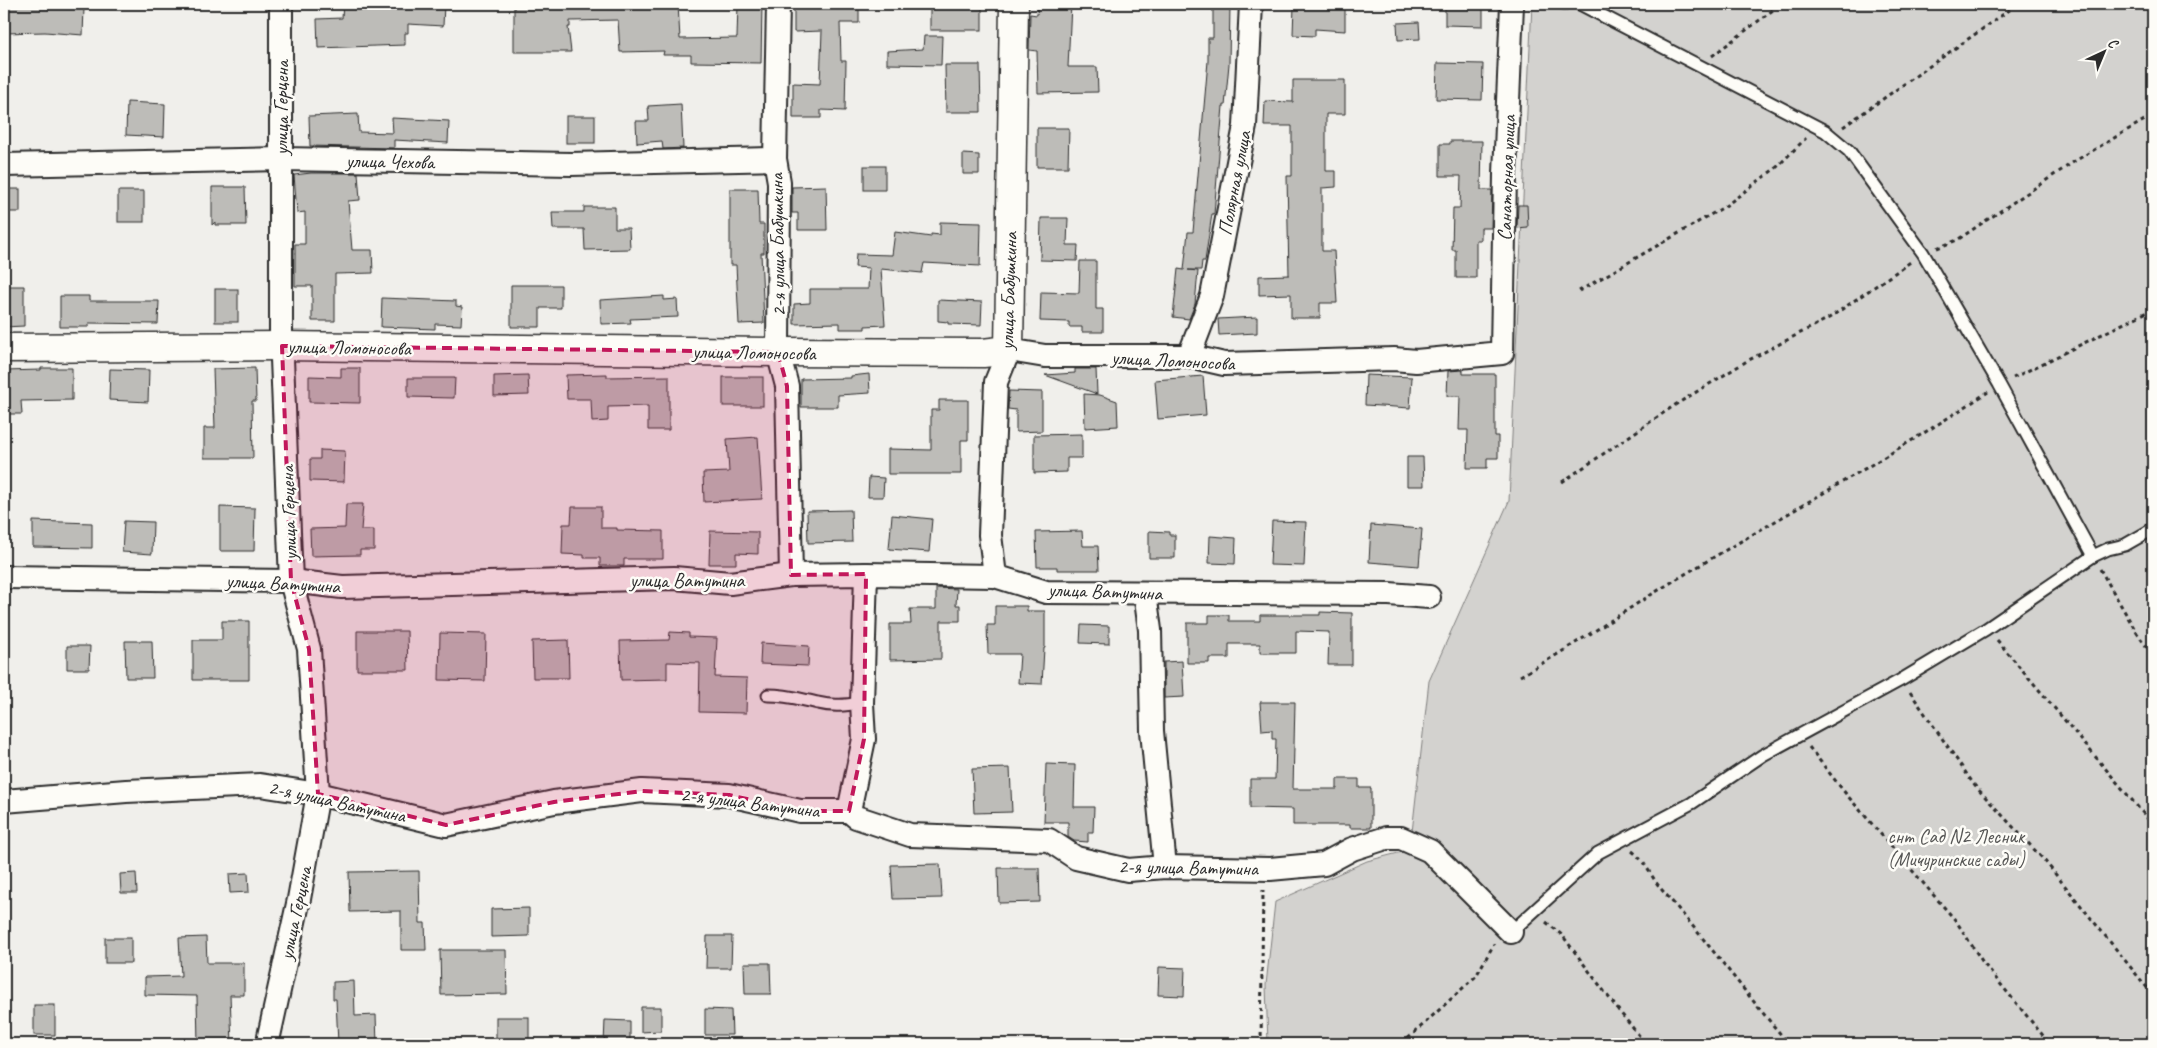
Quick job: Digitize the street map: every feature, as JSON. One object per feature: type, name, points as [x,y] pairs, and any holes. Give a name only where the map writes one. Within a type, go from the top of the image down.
[{"type":"street","name":"улица Герцена","points":[[269,1044],[269,1036],[299,899],[318,794],[309,650],[291,581],[281,334],[282,4]]},
{"type":"street","name":"2-я улица Бабушкина","points":[[778,4],[775,159],[779,182],[778,352],[788,386],[790,575]]},
{"type":"street","name":"улица Бабушкина","points":[[995,576],[990,535],[996,382],[1009,350],[1014,4]]},
{"type":"street","name":"Полярная улица","points":[[1189,356],[1212,296],[1245,126],[1251,4]]},
{"type":"street","name":"Санаторная улица","points":[[1502,353],[1512,4]]},
{"type":"street","name":"улица Чехова","points":[[4,165],[281,159],[571,164],[775,159]]},
{"type":"street","name":"улица Ломоносова","points":[[4,348],[282,346],[983,353],[1009,350],[1045,356],[1189,356],[1224,364],[1394,359],[1416,361],[1502,353]]},
{"type":"street","name":"улица Ватутина","points":[[4,577],[291,581],[342,587],[674,578],[730,583],[790,575],[866,574],[995,576],[1046,592],[1389,594],[1428,597]]},
{"type":"street","points":[[849,811],[864,739],[862,704],[866,574]]},
{"type":"street","points":[[1145,593],[1150,630],[1152,731],[1165,867]]},
{"type":"street","name":"2-я улица Ватутина","points":[[4,801],[126,791],[260,785],[318,794],[446,825],[554,802],[642,791],[729,795],[800,811],[849,811],[856,817],[910,835],[1049,840],[1076,858],[1128,870],[1165,867],[1263,869],[1324,864],[1352,849],[1386,838],[1401,838],[1430,851],[1511,932]]},
{"type":"lane","points":[[1580,4],[1825,131],[1849,151],[1924,254],[1999,384],[2093,556]]},
{"type":"lane","points":[[1511,932],[1598,853],[1692,803],[1764,754],[1901,680],[1986,629],[2093,556],[2108,549],[2125,545],[2153,529]]},
{"type":"lane","points":[[768,695],[787,695],[819,704],[839,706],[862,704]]},
{"type":"path","points":[[1700,66],[1738,35],[1781,4]]},
{"type":"path","points":[[1579,291],[1724,207],[1776,167],[1807,137],[1825,131],[1841,129],[2018,4]]},
{"type":"path","points":[[1562,482],[1675,405],[1747,361],[1829,318],[1924,254],[1957,240],[2075,161],[2153,115]]},
{"type":"path","points":[[1520,676],[1554,658],[1662,588],[1923,435],[1999,384],[2153,309]]},
{"type":"path","points":[[2093,556],[2137,633],[2153,656]]},
{"type":"path","points":[[1986,629],[2008,650],[2121,789],[2153,825]]},
{"type":"path","points":[[1901,680],[1975,786],[2044,860],[2153,995]]},
{"type":"path","points":[[1800,734],[1846,794],[1956,922],[1984,964],[2050,1044]]},
{"type":"path","points":[[1620,842],[1642,860],[1660,887],[1701,934],[1789,1044]]},
{"type":"path","points":[[1261,1044],[1263,869]]},
{"type":"path","points":[[1530,914],[1550,924],[1562,935],[1646,1044]]},
{"type":"path","points":[[1402,1044],[1476,976],[1495,942],[1495,916]]},
{"type":"highlighted area","points":[[282,346],[778,352],[787,386],[791,575],[866,574],[864,739],[849,811],[800,811],[729,795],[642,791],[554,802],[446,825],[318,794],[309,649],[291,581]]},
{"type":"green space","name":"снт Сад N2 Лесник (Мичуринские сады)","points":[[1532,4],[1567,11],[1567,4],[2153,4],[2153,1044],[1268,1044],[1266,985],[1275,902],[1367,861],[1410,850],[1429,681],[1509,501]]},
{"type":"building","points":[[4,4],[84,8],[83,35],[45,32],[4,33]]},
{"type":"building","points":[[343,4],[444,4],[443,26],[408,24],[408,33],[405,33],[405,45],[318,48],[317,19],[342,18]]},
{"type":"building","points":[[514,4],[678,4],[680,39],[737,38],[738,4],[762,4],[761,63],[691,62],[691,55],[663,55],[664,51],[620,52],[618,20],[570,21],[570,27],[568,27],[571,52],[514,52]]},
{"type":"building","points":[[794,4],[859,4],[859,23],[840,23],[841,61],[846,61],[845,111],[821,110],[821,118],[793,118],[793,83],[820,84],[822,31],[794,32]]},
{"type":"building","points":[[930,4],[982,4],[982,30],[930,30]]},
{"type":"building","points":[[1038,4],[1071,4],[1068,67],[1097,67],[1098,92],[1038,93],[1037,51],[1029,50],[1030,14],[1037,15]]},
{"type":"building","points":[[1213,4],[1230,4],[1229,64],[1225,106],[1223,106],[1214,214],[1212,214],[1205,261],[1202,261],[1201,270],[1188,270],[1198,271],[1195,304],[1189,319],[1173,317],[1178,269],[1184,270],[1188,232],[1193,232],[1208,61],[1208,38],[1213,38]]},
{"type":"building","points":[[1322,4],[1345,4],[1345,31],[1315,29],[1315,36],[1293,35],[1294,5],[1321,6]]},
{"type":"building","points":[[1445,4],[1483,4],[1483,26],[1445,25]]},
{"type":"building","points":[[1419,22],[1420,39],[1398,40],[1397,23]]},
{"type":"building","points":[[924,36],[942,36],[941,65],[887,64],[887,51],[923,49]]},
{"type":"building","points":[[1437,63],[1483,64],[1482,100],[1436,99]]},
{"type":"building","points":[[945,65],[980,65],[981,112],[946,112]]},
{"type":"building","points":[[1293,80],[1345,80],[1345,114],[1326,114],[1326,171],[1336,171],[1336,187],[1322,188],[1322,251],[1334,251],[1337,303],[1320,303],[1320,318],[1291,318],[1291,294],[1259,295],[1259,276],[1289,275],[1287,176],[1292,176],[1292,126],[1264,126],[1265,101],[1293,102]]},
{"type":"building","points":[[127,102],[165,104],[164,137],[126,135]]},
{"type":"building","points":[[681,104],[683,148],[663,149],[662,141],[637,143],[636,121],[649,121],[648,106]]},
{"type":"building","points":[[358,114],[359,132],[393,133],[392,118],[449,121],[448,143],[394,140],[394,148],[310,146],[309,116]]},
{"type":"building","points":[[566,116],[595,116],[595,143],[566,143]]},
{"type":"building","points":[[1037,128],[1069,128],[1068,167],[1037,167]]},
{"type":"building","points":[[1450,141],[1482,141],[1481,190],[1492,190],[1491,228],[1481,228],[1481,240],[1476,240],[1476,278],[1456,278],[1456,250],[1452,250],[1453,208],[1460,208],[1461,176],[1440,176],[1440,144],[1450,144]]},
{"type":"building","points":[[963,154],[979,155],[979,174],[963,174]]},
{"type":"building","points":[[864,166],[885,166],[885,190],[864,190]]},
{"type":"building","points":[[358,173],[360,200],[348,201],[352,250],[372,250],[373,273],[335,274],[335,321],[312,321],[312,286],[295,286],[295,244],[305,244],[305,212],[297,213],[294,175]]},
{"type":"building","points":[[826,186],[827,230],[798,230],[798,213],[792,213],[792,187]]},
{"type":"building","points":[[212,187],[245,187],[246,225],[215,225],[215,222],[212,225]]},
{"type":"building","points":[[4,189],[20,189],[20,212],[4,212]]},
{"type":"building","points":[[730,189],[758,189],[759,224],[764,224],[764,253],[761,253],[764,323],[739,324],[736,265],[730,265]]},
{"type":"building","points":[[118,191],[144,191],[144,222],[118,222]]},
{"type":"building","points":[[1518,205],[1527,205],[1528,227],[1517,228]]},
{"type":"building","points":[[584,207],[615,207],[615,228],[629,228],[630,249],[585,250],[584,229],[553,229],[552,212],[584,212]]},
{"type":"building","points":[[1041,218],[1068,218],[1067,245],[1078,245],[1077,261],[1040,260]]},
{"type":"building","points":[[940,222],[981,223],[980,266],[924,263],[922,273],[881,269],[885,325],[865,326],[865,329],[840,329],[840,323],[794,324],[794,304],[810,303],[810,289],[868,289],[869,268],[855,267],[856,254],[892,255],[895,232],[931,237],[931,234],[940,235]]},
{"type":"building","points":[[1080,261],[1096,261],[1096,309],[1103,309],[1103,332],[1082,332],[1082,327],[1069,327],[1069,322],[1040,321],[1041,292],[1079,293]]},
{"type":"building","points":[[511,285],[561,285],[561,308],[540,308],[540,327],[511,327]]},
{"type":"building","points":[[4,286],[24,286],[24,326],[4,327]]},
{"type":"building","points":[[215,289],[238,289],[238,322],[215,322]]},
{"type":"building","points":[[60,296],[89,296],[89,301],[159,301],[158,324],[89,323],[89,327],[60,327]]},
{"type":"building","points":[[664,296],[664,300],[677,299],[678,317],[630,319],[631,323],[601,324],[600,300]]},
{"type":"building","points":[[382,298],[456,301],[456,306],[462,307],[461,325],[435,324],[435,329],[381,327]]},
{"type":"building","points":[[938,300],[982,302],[981,325],[948,324],[948,322],[938,321]]},
{"type":"building","points":[[1257,317],[1257,333],[1219,335],[1218,319]]},
{"type":"building","points":[[41,368],[72,368],[72,400],[21,401],[22,414],[4,414],[4,371],[41,370]]},
{"type":"building","points":[[255,368],[256,401],[252,401],[253,458],[204,458],[204,428],[215,428],[213,369]]},
{"type":"building","points":[[341,368],[360,368],[360,403],[309,402],[309,376],[341,377]]},
{"type":"building","points":[[110,369],[149,370],[148,402],[109,400]]},
{"type":"building","points":[[1075,369],[1096,369],[1097,394],[1045,375],[1075,373]]},
{"type":"building","points":[[1463,370],[1463,374],[1495,374],[1495,436],[1498,436],[1498,458],[1487,458],[1487,468],[1467,468],[1468,430],[1459,430],[1460,396],[1447,396],[1448,371]]},
{"type":"building","points":[[607,374],[607,377],[669,376],[669,430],[648,430],[648,406],[608,407],[608,421],[592,422],[591,399],[567,399],[566,375]]},
{"type":"building","points":[[869,374],[870,393],[838,395],[838,407],[801,407],[801,379],[851,378],[851,376]]},
{"type":"building","points":[[528,375],[529,395],[494,396],[494,376]]},
{"type":"building","points":[[1366,375],[1412,377],[1410,408],[1365,405]]},
{"type":"building","points":[[1203,376],[1206,415],[1158,419],[1155,380]]},
{"type":"building","points":[[723,377],[763,377],[763,406],[723,406]]},
{"type":"building","points":[[408,378],[455,378],[454,398],[408,397]]},
{"type":"building","points":[[1009,391],[1042,392],[1042,431],[1016,432],[1016,410],[1008,409]]},
{"type":"building","points":[[1084,394],[1100,395],[1117,401],[1118,426],[1085,428]]},
{"type":"building","points":[[939,400],[968,400],[968,440],[961,440],[961,474],[888,474],[888,449],[931,450],[931,410],[939,410]]},
{"type":"building","points":[[1082,434],[1082,458],[1067,458],[1067,472],[1034,473],[1034,435]]},
{"type":"building","points":[[758,437],[762,499],[704,502],[703,473],[729,472],[727,439]]},
{"type":"building","points":[[320,450],[345,451],[344,482],[310,481],[310,459],[320,459]]},
{"type":"building","points":[[1407,457],[1423,457],[1424,486],[1407,486]]},
{"type":"building","points":[[869,477],[884,478],[883,497],[868,497]]},
{"type":"building","points":[[346,504],[363,504],[361,530],[374,530],[374,550],[360,550],[360,555],[311,556],[310,529],[345,528]]},
{"type":"building","points":[[220,507],[255,508],[254,551],[220,551]]},
{"type":"building","points":[[572,507],[601,507],[601,528],[663,531],[663,559],[624,559],[624,566],[600,566],[600,558],[584,558],[584,555],[562,554],[563,524],[571,524]]},
{"type":"building","points":[[851,510],[852,542],[808,543],[807,511]]},
{"type":"building","points":[[892,515],[932,519],[929,552],[889,549]]},
{"type":"building","points":[[33,521],[92,523],[92,548],[33,547]]},
{"type":"building","points":[[124,521],[153,522],[152,554],[122,552]]},
{"type":"building","points":[[1272,521],[1306,522],[1304,566],[1270,565]]},
{"type":"building","points":[[1371,525],[1422,529],[1419,566],[1369,562]]},
{"type":"building","points":[[710,531],[758,532],[758,554],[736,553],[736,564],[709,564]]},
{"type":"building","points":[[1082,531],[1083,546],[1098,546],[1099,570],[1057,570],[1057,567],[1037,567],[1036,532]]},
{"type":"building","points":[[1149,531],[1169,532],[1169,535],[1175,535],[1175,558],[1149,558]]},
{"type":"building","points":[[1210,536],[1236,538],[1235,564],[1209,563]]},
{"type":"building","points":[[936,588],[957,589],[956,605],[960,605],[960,621],[941,621],[941,659],[890,660],[890,624],[911,624],[910,609],[936,609]]},
{"type":"building","points":[[995,606],[1027,606],[1027,611],[1045,611],[1045,648],[1042,684],[1018,683],[1020,654],[988,654],[987,625],[995,625]]},
{"type":"building","points":[[1320,612],[1352,613],[1352,665],[1328,665],[1329,632],[1296,631],[1296,653],[1260,653],[1260,644],[1229,644],[1229,658],[1209,658],[1209,663],[1187,663],[1187,623],[1209,623],[1209,615],[1229,615],[1229,621],[1260,621],[1260,615],[1320,615]]},
{"type":"building","points":[[222,621],[249,621],[249,680],[193,680],[193,640],[222,640]]},
{"type":"building","points":[[1081,625],[1109,626],[1109,644],[1080,643]]},
{"type":"building","points":[[357,631],[407,631],[408,670],[357,670]]},
{"type":"building","points":[[670,632],[689,633],[689,637],[717,638],[715,677],[747,678],[746,713],[699,712],[700,663],[667,662],[667,679],[621,680],[620,641],[669,640]]},
{"type":"building","points":[[440,633],[486,634],[485,681],[439,680]]},
{"type":"building","points":[[568,640],[569,678],[533,678],[532,641]]},
{"type":"building","points":[[125,641],[152,641],[153,678],[126,678]]},
{"type":"building","points":[[761,643],[809,646],[808,666],[760,664]]},
{"type":"building","points":[[67,646],[90,646],[89,669],[67,669]]},
{"type":"building","points":[[1182,661],[1184,697],[1164,698],[1164,662]]},
{"type":"building","points":[[1260,702],[1295,702],[1293,789],[1337,789],[1337,779],[1359,779],[1359,788],[1371,788],[1371,828],[1350,828],[1350,825],[1293,825],[1293,809],[1250,808],[1250,779],[1275,779],[1276,739],[1272,739],[1272,730],[1262,731]]},
{"type":"building","points":[[1046,764],[1075,765],[1074,807],[1094,807],[1093,832],[1088,832],[1088,842],[1074,841],[1068,837],[1068,822],[1044,822]]},
{"type":"building","points":[[1010,768],[1012,812],[974,813],[972,769]]},
{"type":"building","points":[[940,864],[942,898],[893,899],[891,865]]},
{"type":"building","points":[[998,868],[1039,868],[1040,902],[999,903]]},
{"type":"building","points":[[419,871],[420,923],[425,923],[426,950],[401,950],[401,911],[350,912],[349,872]]},
{"type":"building","points":[[136,873],[137,893],[121,893],[120,874]]},
{"type":"building","points":[[248,873],[249,892],[230,893],[229,874]]},
{"type":"building","points":[[529,908],[529,936],[491,937],[491,909]]},
{"type":"building","points":[[707,936],[732,936],[731,968],[706,968]]},
{"type":"building","points":[[206,937],[207,963],[244,963],[244,995],[230,995],[232,1044],[198,1044],[197,996],[145,995],[145,977],[181,976],[179,938]]},
{"type":"building","points":[[105,938],[131,938],[131,963],[105,963]]},
{"type":"building","points":[[440,950],[506,950],[507,994],[441,995]]},
{"type":"building","points":[[744,963],[770,963],[771,994],[745,994]]},
{"type":"building","points":[[1159,967],[1185,968],[1184,996],[1158,995]]},
{"type":"building","points":[[354,981],[355,1016],[376,1015],[377,1044],[338,1044],[336,999],[333,999],[333,982]]},
{"type":"building","points":[[34,1005],[55,1005],[55,1035],[34,1035]]},
{"type":"building","points":[[641,1007],[661,1007],[661,1031],[641,1032]]},
{"type":"building","points":[[705,1009],[731,1010],[732,1035],[705,1035]]},
{"type":"building","points":[[496,1017],[529,1017],[529,1044],[496,1044]]},
{"type":"building","points":[[605,1020],[630,1021],[630,1044],[604,1044]]}]
